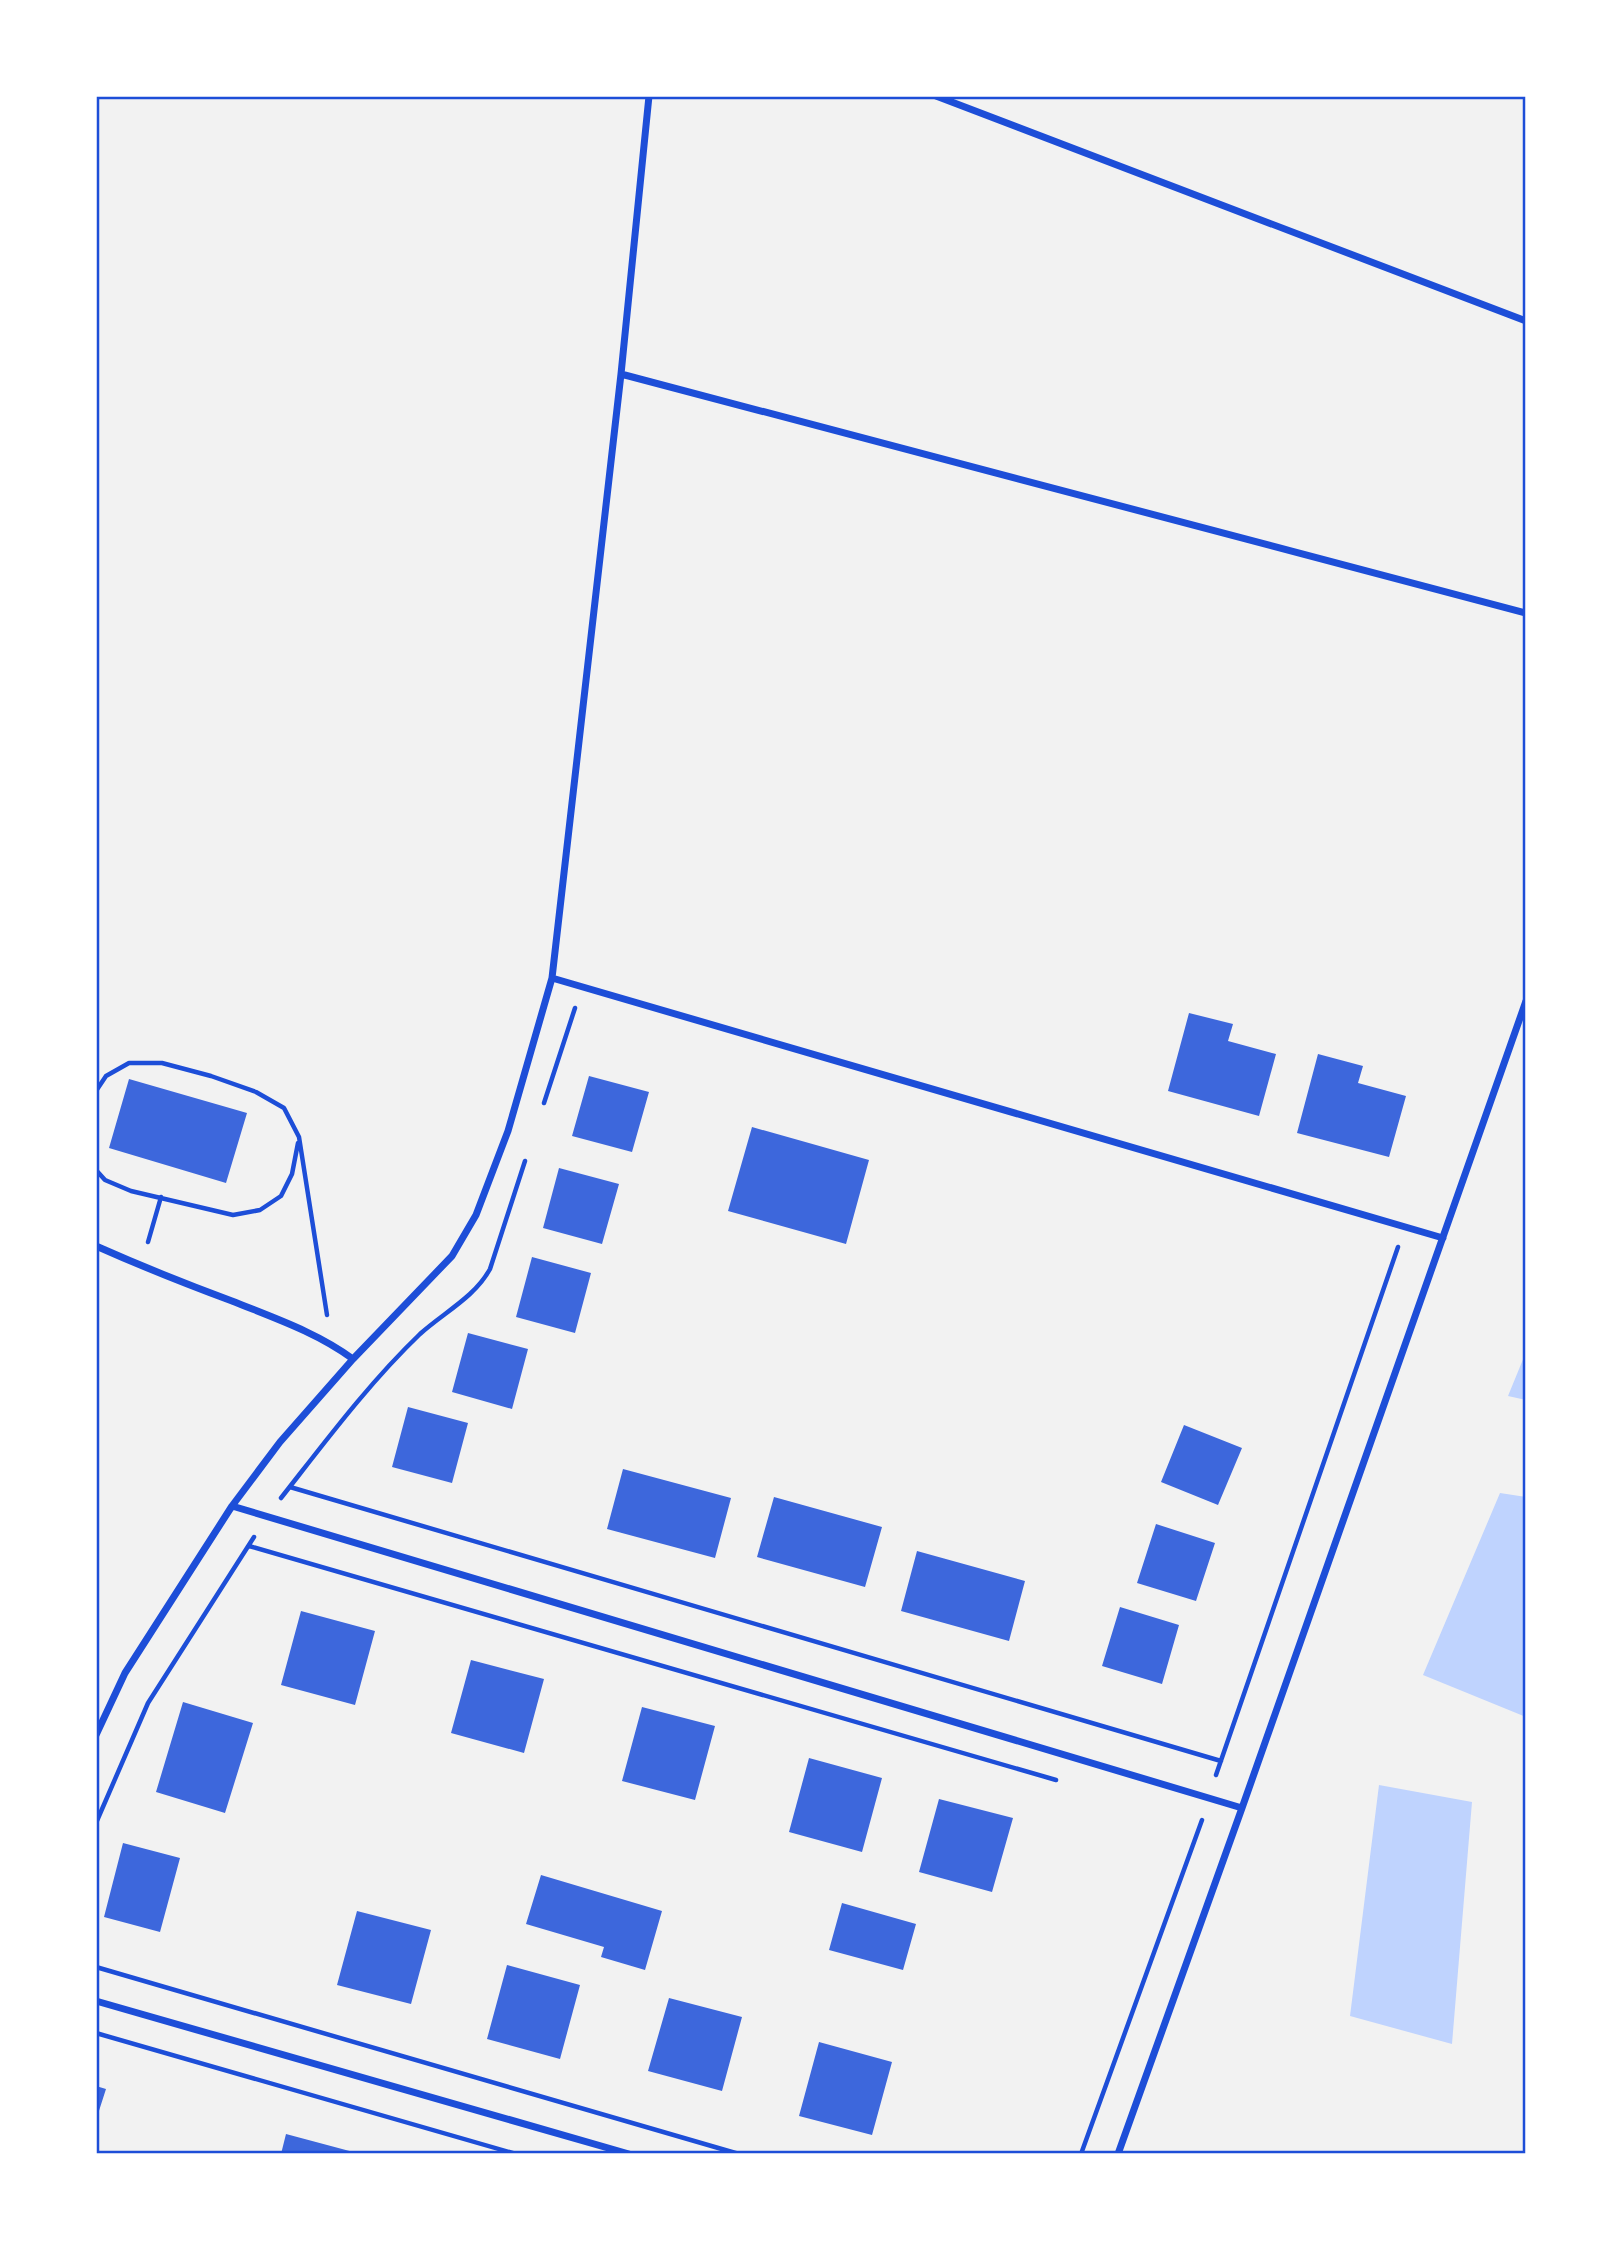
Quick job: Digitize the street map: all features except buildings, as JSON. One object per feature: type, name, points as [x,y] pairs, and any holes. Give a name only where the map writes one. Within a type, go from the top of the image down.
[{"type":"street","points":[[96,1735],[125,1673],[232,1506],[280,1442],[353,1359],[452,1256],[476,1215],[508,1130],[552,978],[621,374],[649,96]]},
{"type":"street","points":[[936,96],[1526,321]]},
{"type":"street","points":[[621,374],[1526,613]]},
{"type":"street","points":[[552,978],[1443,1238]]},
{"type":"street","points":[[1118,2154],[1526,1001]]},
{"type":"street","points":[[96,1247],[141,1267],[294,1325],[331,1343],[353,1359]]},
{"type":"street","points":[[232,1506],[1242,1808]]},
{"type":"street","points":[[96,2001],[629,2154]]},
{"type":"path","points":[[540,1115],[582,986]]},
{"type":"path","points":[[96,1091],[106,1076],[129,1063],[162,1063],[256,1091],[284,1108],[299,1137],[331,1343]]},
{"type":"path","points":[[96,1170],[105,1180],[131,1191],[233,1215],[260,1210],[281,1196],[292,1174],[299,1137]]},
{"type":"path","points":[[96,1823],[148,1703],[267,1517],[354,1405],[411,1344],[483,1283],[528,1154]]},
{"type":"path","points":[[141,1267],[161,1197]]},
{"type":"path","points":[[1081,2154],[1221,1761],[1405,1227]]},
{"type":"path","points":[[290,1487],[1221,1761]]},
{"type":"path","points":[[248,1546],[1067,1784]]},
{"type":"path","points":[[96,1967],[739,2154]]},
{"type":"path","points":[[96,2033],[516,2154]]},
{"type":"water","points":[[1526,1352],[1526,1400],[1508,1396]]},
{"type":"water","points":[[1500,1493],[1526,1497],[1526,1717],[1423,1675]]},
{"type":"water","points":[[1379,1785],[1472,1802],[1452,2044],[1350,2016]]}]
